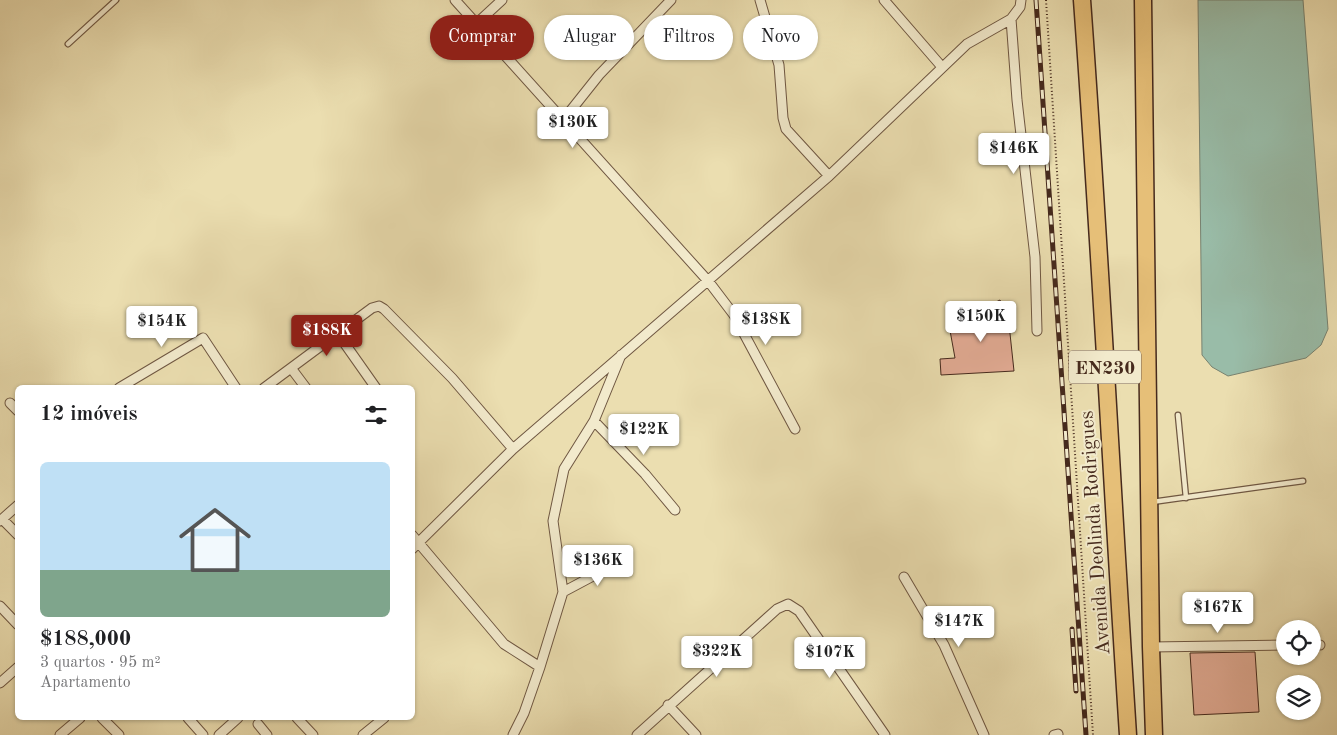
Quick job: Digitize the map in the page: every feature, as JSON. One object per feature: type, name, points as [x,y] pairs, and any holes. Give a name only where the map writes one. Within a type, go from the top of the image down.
[{"type":"highway","name":"Avenida Deolinda Rodrigues","points":[[1082,0],[1096,181],[1110,466],[1128,735]]},
{"type":"highway","name":"EN230","points":[[1143,0],[1151,502],[1151,647],[1154,735]]},
{"type":"street","points":[[455,0],[468,15]]},
{"type":"street","points":[[486,15],[502,0]]},
{"type":"street","points":[[564,119],[599,76],[671,0]]},
{"type":"street","points":[[760,0],[779,65],[783,118],[786,129],[829,176]]},
{"type":"street","points":[[884,0],[942,67]]},
{"type":"street","points":[[415,546],[513,449],[622,354],[709,282],[829,176],[967,44],[1011,19],[1020,7],[1021,0]]},
{"type":"street","points":[[1011,19],[1017,100],[1036,257],[1037,331]]},
{"type":"street","points":[[509,60],[564,119],[633,200],[709,282],[734,315],[794,428]]},
{"type":"street","points":[[268,385],[372,308],[378,306],[384,309],[452,378],[513,449]]},
{"type":"street","points":[[338,334],[374,385]]},
{"type":"street","points":[[124,385],[203,338],[234,385]]},
{"type":"street","points":[[513,735],[524,713],[563,592],[553,521],[554,509],[564,469],[594,421],[622,354]]},
{"type":"street","points":[[291,368],[304,385]]},
{"type":"street","points":[[10,403],[15,408]]},
{"type":"street","points":[[594,421],[645,474],[674,510]]},
{"type":"street","points":[[15,508],[1,520],[15,532]]},
{"type":"street","points":[[415,537],[504,644],[540,667]]},
{"type":"street","points":[[563,592],[623,560]]},
{"type":"street","points":[[904,577],[944,645],[984,735]]},
{"type":"street","points":[[637,735],[668,705],[777,609],[788,604],[799,611],[885,735]]},
{"type":"street","points":[[0,606],[15,622]]},
{"type":"street","points":[[1151,647],[1276,646]]},
{"type":"street","points":[[0,683],[15,670]]},
{"type":"street","points":[[668,705],[696,735]]},
{"type":"street","points":[[60,735],[78,720]]},
{"type":"street","points":[[104,720],[119,735]]},
{"type":"street","points":[[190,720],[204,735]]},
{"type":"street","points":[[219,735],[236,720]]},
{"type":"street","points":[[299,720],[313,735]]},
{"type":"street","points":[[363,735],[382,720]]},
{"type":"street","points":[[258,724],[267,735]]},
{"type":"lane","points":[[68,44],[116,0]]},
{"type":"lane","points":[[1178,416],[1186,498]]},
{"type":"lane","points":[[1151,502],[1303,481]]},
{"type":"path","points":[[1046,0],[1093,735]]},
{"type":"shaded area","points":[[1198,0],[1303,0],[1328,329],[1321,345],[1306,358],[1228,376],[1212,367],[1202,355]]},
{"type":"building","points":[[1000,300],[1008,315],[1014,371],[941,375],[940,359],[955,358],[949,325]]},
{"type":"building","points":[[1255,652],[1259,712],[1194,715],[1190,653]]},
{"type":"railway","points":[[1036,0],[1086,735]]},
{"type":"railway","points":[[1072,629],[1076,691]]}]
